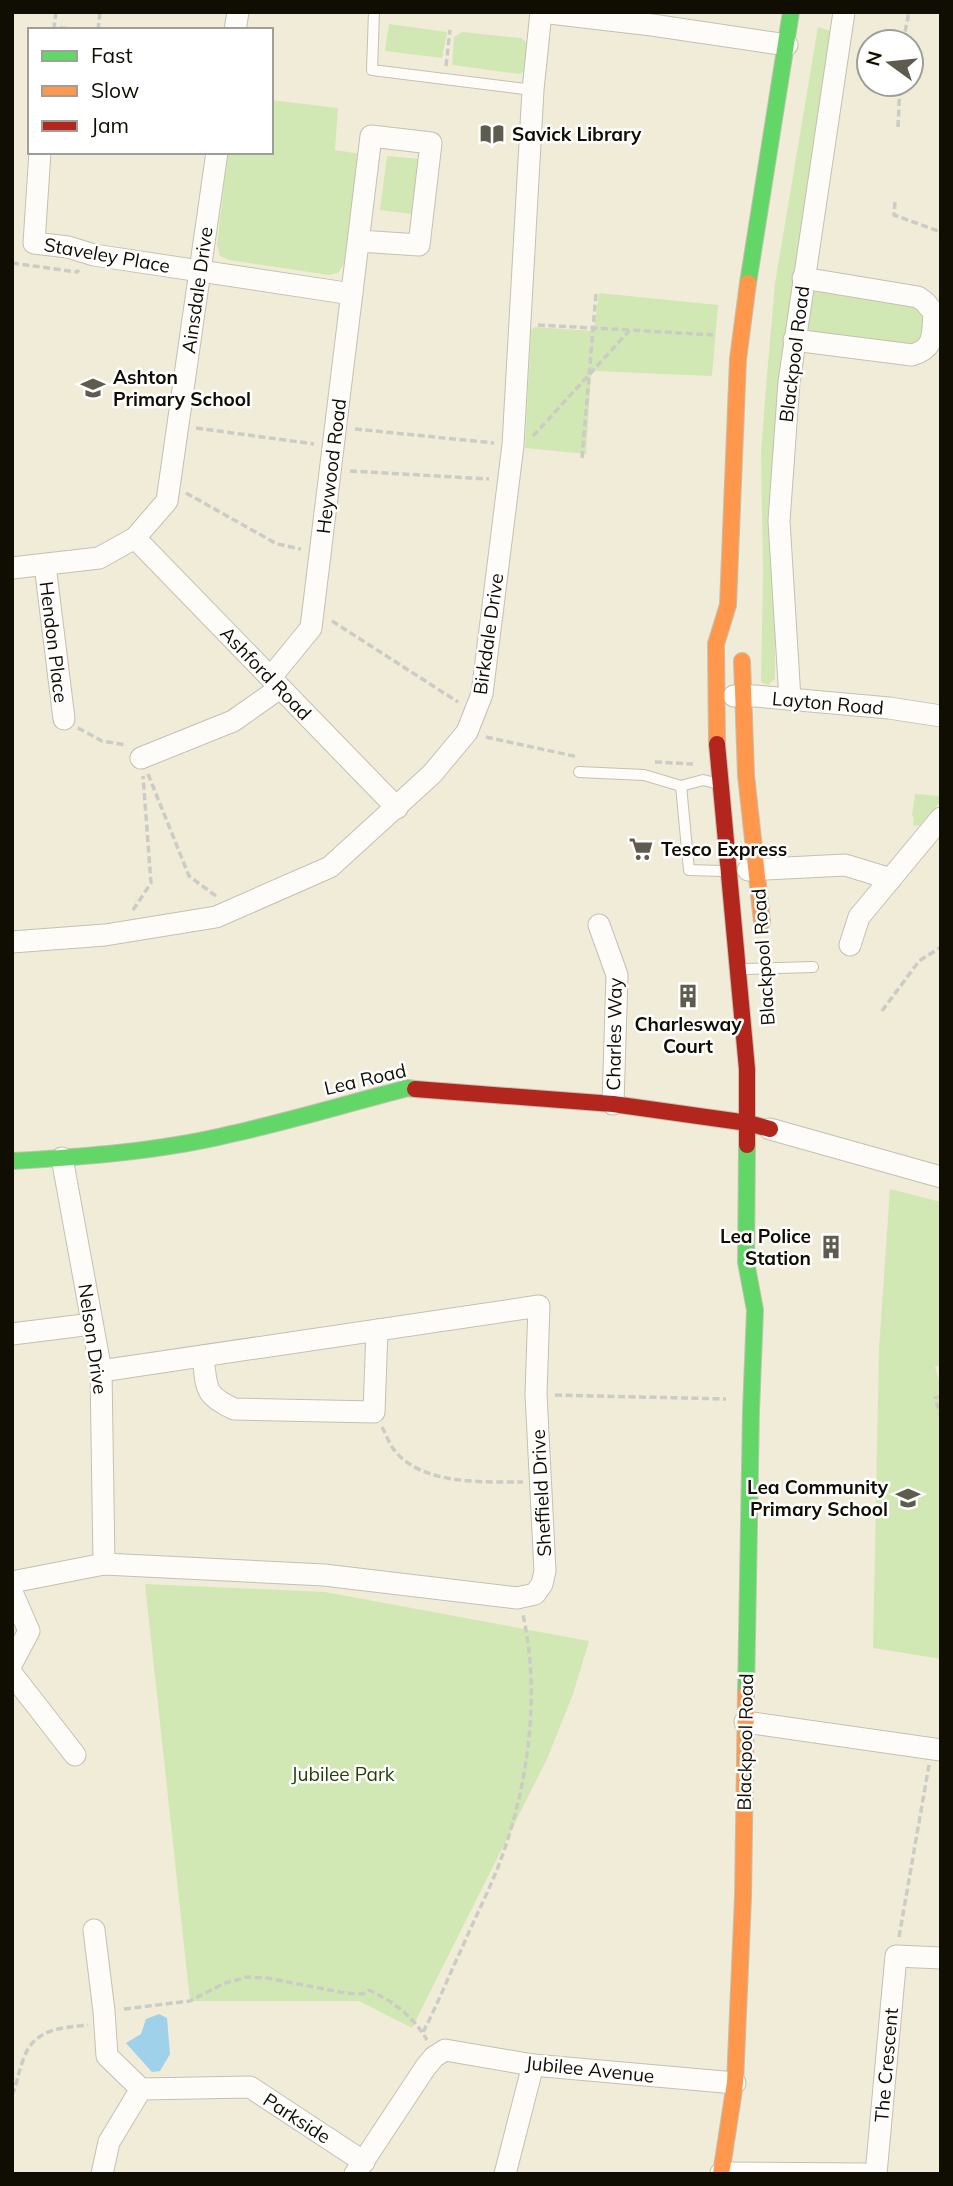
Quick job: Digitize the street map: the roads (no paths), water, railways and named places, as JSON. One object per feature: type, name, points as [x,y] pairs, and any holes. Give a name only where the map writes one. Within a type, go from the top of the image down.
[{"type":"main road","name":"Blackpool Road","points":[[763,935],[755,869],[734,790],[715,696],[716,644],[728,605],[738,359],[749,272],[791,12]]},
{"type":"main road","name":"Blackpool Road","points":[[728,605],[735,625]]},
{"type":"main road","name":"Blackpool Road","points":[[721,2173],[735,2083],[743,1897],[751,1400],[755,1310],[746,1262],[747,1069],[729,871],[742,696],[742,645]]},
{"type":"main road","name":"Lea Road","points":[[12,1161],[62,1158],[229,1135],[408,1088],[613,1104],[748,1123],[770,1129]]},
{"type":"main road","name":"Blackpool Road","points":[[755,1310],[766,1276]]},
{"type":"street","name":"Birkdale Drive","points":[[12,942],[118,933],[216,918],[330,867],[432,774],[471,722],[482,694],[513,444],[533,90],[541,12]]},
{"type":"street","points":[[541,12],[618,17],[787,45]]},
{"type":"street","name":"Blackpool Road","points":[[790,699],[779,521],[789,382],[844,12]]},
{"type":"street","name":"Heywood Road","points":[[141,758],[233,721],[276,682],[311,628],[371,136],[431,143],[419,245],[359,241]]},
{"type":"street","name":"Staveley Place","points":[[40,154],[34,243],[68,247],[94,255],[352,294]]},
{"type":"street","name":"Ainsdale Drive","points":[[12,568],[99,558],[135,538],[167,501],[217,154]]},
{"type":"street","points":[[794,340],[912,355],[923,352],[930,345],[934,313],[918,298],[803,278]]},
{"type":"street","name":"Ashford Road","points":[[135,538],[397,808]]},
{"type":"street","name":"Hendon Place","points":[[45,565],[64,719]]},
{"type":"street","name":"Layton Road","points":[[715,696],[790,699],[889,708],[941,716]]},
{"type":"street","points":[[850,945],[859,916],[941,818]]},
{"type":"street","points":[[729,871],[845,865],[891,879]]},
{"type":"street","name":"Charles Way","points":[[599,925],[618,975],[613,1104]]},
{"type":"street","points":[[770,1129],[941,1177]]},
{"type":"street","name":"Nelson Drive","points":[[62,1158],[101,1371],[104,1564]]},
{"type":"street","name":"Sheffield Drive","points":[[101,1371],[539,1306],[536,1394],[545,1571],[542,1584],[535,1594],[517,1598],[324,1575],[104,1564]]},
{"type":"street","points":[[12,1334],[93,1324]]},
{"type":"street","points":[[203,1356],[206,1383],[214,1399],[234,1409],[374,1412],[377,1330]]},
{"type":"street","points":[[12,1582],[104,1564]]},
{"type":"street","points":[[12,1592],[29,1631],[12,1663]]},
{"type":"street","points":[[12,1674],[75,1755]]},
{"type":"street","points":[[745,1723],[936,1749]]},
{"type":"street","points":[[94,1930],[107,2056],[141,2089],[109,2141],[102,2174]]},
{"type":"street","name":"The Crescent","points":[[876,2174],[896,1956],[941,1958]]},
{"type":"street","name":"Jubilee Avenue","points":[[439,2054],[735,2083]]},
{"type":"street","name":"Parkside","points":[[141,2089],[250,2087],[360,2168],[439,2054]]},
{"type":"street","points":[[505,2174],[533,2065]]},
{"type":"street","points":[[721,2173],[864,2174]]},
{"type":"lane","points":[[374,12],[372,70],[533,90]]},
{"type":"lane","points":[[579,772],[644,775],[681,786],[703,780],[734,790]]},
{"type":"lane","points":[[681,786],[689,870],[729,871]]},
{"type":"lane","points":[[740,970],[813,967]]},
{"type":"water","points":[[159,2014],[167,2018],[170,2054],[160,2071],[152,2072],[126,2043],[141,2034],[146,2019]]},
{"type":"place","name":"Savick Library","points":[[492,134]]},
{"type":"place","name":"Ashton Primary School","points":[[93,388]]},
{"type":"place","name":"Tesco Express","points":[[641,849]]},
{"type":"place","name":"Charlesway Court","points":[[688,996]]},
{"type":"place","name":"Lea Police Station","points":[[831,1247]]},
{"type":"place","name":"Lea Community Primary School","points":[[908,1498]]},
{"type":"park label","name":"Jubilee Park","points":[[343,1774]]}]
